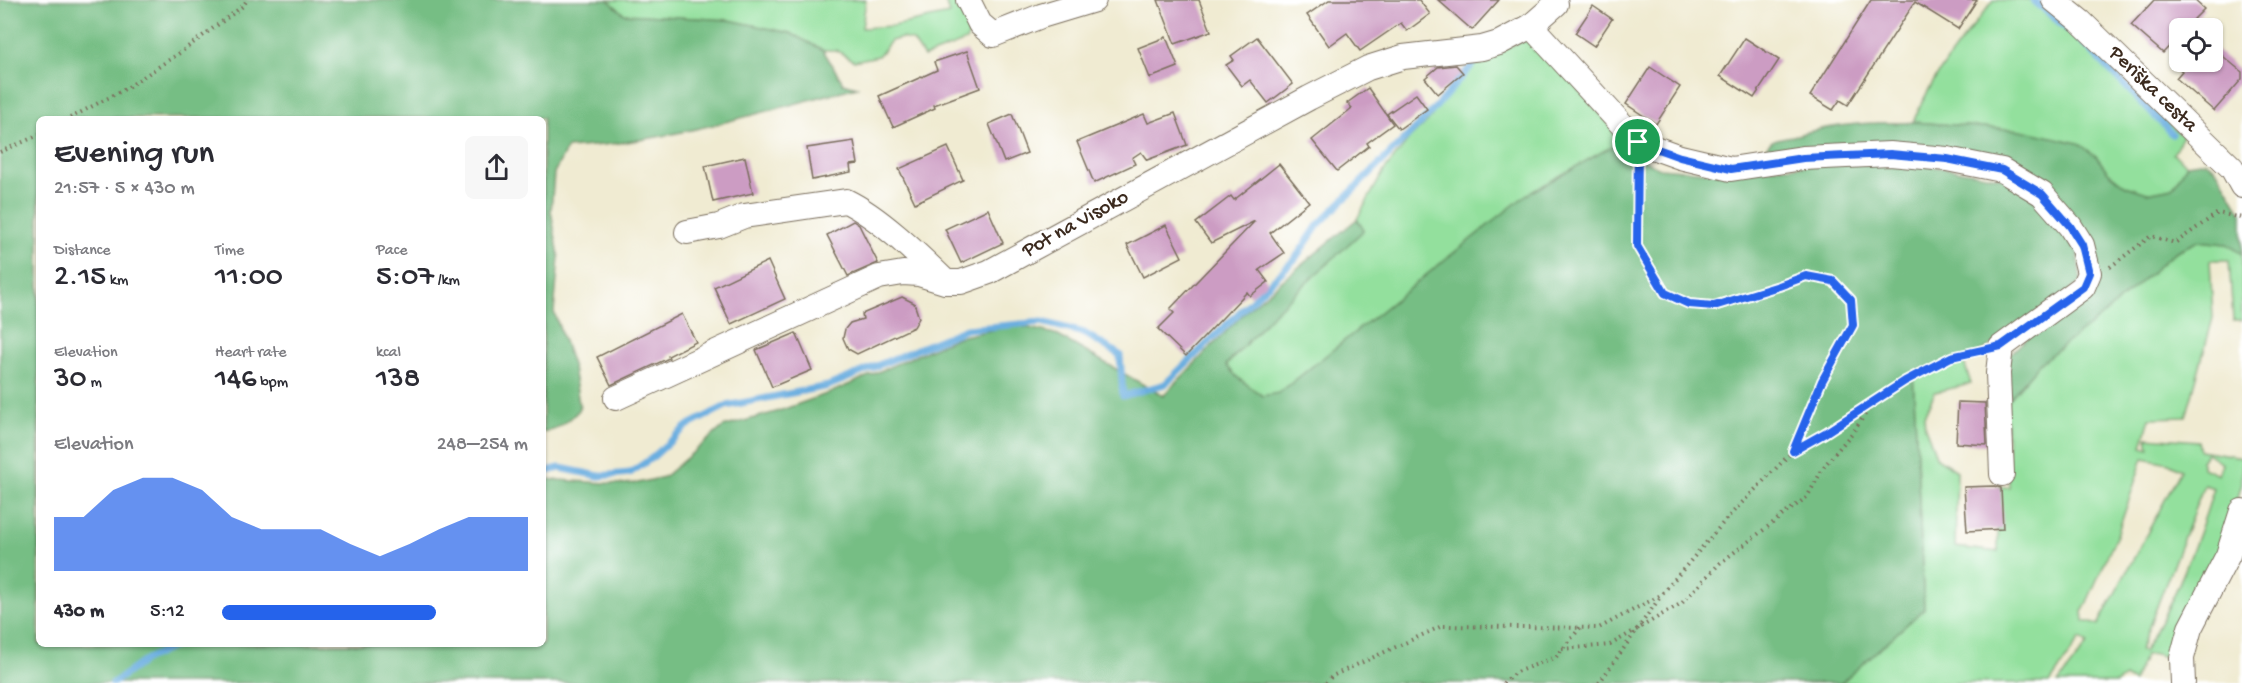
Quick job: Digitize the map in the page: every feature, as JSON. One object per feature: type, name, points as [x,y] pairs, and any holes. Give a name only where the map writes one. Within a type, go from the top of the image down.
[{"type":"street","points":[[968,0],[980,24],[993,35],[1041,16],[1094,0]]},
{"type":"street","name":"Periška cesta","points":[[2054,0],[2080,21],[2232,168],[2242,186]]},
{"type":"street","name":"Pot na Visoko","points":[[616,398],[879,277],[903,273],[919,274],[945,282],[961,282],[989,272],[1216,147],[1368,68],[1403,57],[1482,48],[1499,43],[1531,26],[1556,1]]},
{"type":"street","points":[[1531,26],[1638,142],[1680,157],[1731,169],[1803,158],[1890,154],[1947,159],[2002,170],[2042,194],[2070,226],[2082,245],[2089,273],[2083,287],[2001,346],[1998,373],[2002,474]]},
{"type":"street","points":[[687,231],[719,226],[744,216],[846,201],[860,208],[919,256],[945,282]]},
{"type":"street","points":[[2183,683],[2182,658],[2190,628],[2228,555],[2242,511]]},
{"type":"path","points":[[74,116],[125,89],[163,64],[243,6],[247,0]]},
{"type":"path","points":[[0,152],[36,136]]},
{"type":"path","points":[[1638,142],[1637,246],[1665,293],[1689,304],[1714,306],[1806,276],[1833,281],[1851,300],[1853,325],[1822,381],[1793,451]]},
{"type":"path","points":[[2083,287],[2151,236],[2175,243],[2218,213],[2242,218]]},
{"type":"path","points":[[1599,683],[1661,595],[1729,516],[1793,451],[1905,381],[1951,357],[2001,346]]},
{"type":"path","points":[[1562,649],[1610,645],[1682,603],[1720,563],[1807,497],[1825,465],[1853,432],[1874,401]]},
{"type":"path","points":[[1326,683],[1332,676],[1442,626],[1599,628],[1661,595]]},
{"type":"path","points":[[1503,683],[1516,672],[1556,657],[1580,628]]},
{"type":"green space","points":[[0,0],[608,0],[624,14],[729,20],[790,33],[823,50],[843,83],[857,87],[677,133],[641,140],[567,148],[554,173],[551,211],[559,257],[554,312],[573,368],[580,409],[563,424],[546,431],[546,116],[36,116],[36,647],[546,647],[546,479],[621,484],[664,477],[723,427],[776,412],[832,392],[958,337],[1016,325],[1055,334],[1163,396],[1247,310],[1357,219],[1364,230],[1275,312],[1226,365],[1237,377],[1262,396],[1279,393],[1526,195],[1623,140],[1632,154],[1660,168],[1707,172],[1892,160],[2005,178],[2045,204],[2077,251],[2081,282],[2008,335],[1964,362],[1913,372],[1924,609],[1841,683],[0,683]]},
{"type":"green space","points":[[608,0],[866,0],[862,28],[893,26],[949,14],[945,0],[954,0],[965,15],[969,30],[966,41],[924,57],[913,41],[902,38],[891,41],[878,56],[854,61],[836,50],[823,50],[790,33],[729,20],[624,14]]},
{"type":"green space","points":[[1994,0],[2031,0],[2064,25],[2070,34],[2183,136],[2173,154],[2187,164],[2173,188],[2147,193],[2126,186],[2108,172],[2096,156],[2021,130],[1913,122],[1939,73]]},
{"type":"green space","points":[[1533,37],[1623,140],[1526,195],[1279,393],[1263,396],[1237,377],[1226,366],[1275,312],[1363,230],[1357,219],[1384,171],[1410,138],[1430,119],[1442,98],[1482,57]]},
{"type":"green space","points":[[1913,122],[2021,130],[2078,143],[2096,156],[2108,172],[2126,186],[2147,193],[2173,188],[2187,164],[2206,161],[2216,169],[2242,213],[2242,254],[2227,244],[2198,241],[2175,252],[2097,320],[2041,362],[2006,403],[2009,355],[2096,274],[2000,160],[1762,158],[1767,145],[1780,138],[1846,125]]},
{"type":"green space","points":[[2198,241],[2227,244],[2242,254],[2242,320],[2233,320],[2229,260],[2210,260],[2213,318],[2186,417],[2150,418],[2142,446],[2149,448],[2147,437],[2198,441],[2200,450],[2242,457],[2242,483],[2230,529],[2174,661],[2157,654],[2145,655],[2133,682],[2125,677],[2116,683],[2058,683],[2088,643],[2080,639],[2050,683],[1841,683],[1924,609],[1913,372],[1964,362],[1971,384],[1935,392],[1924,416],[1925,427],[1937,458],[1957,471],[1955,547],[1998,552],[1998,487],[2009,487],[2006,403],[2041,362],[2097,320],[2175,252]],"holes":[[[2207,453],[2222,463],[2218,475],[2203,468],[2201,461]],[[2143,458],[2169,463],[2181,470],[2098,625],[2084,621],[2083,611],[2117,535]],[[2204,485],[2214,488],[2174,594],[2154,634],[2143,652],[2140,650]]]},
{"type":"building","points":[[1158,0],[1199,0],[1211,31],[1175,44]]},
{"type":"building","points":[[1329,0],[1419,0],[1430,14],[1407,31],[1401,23],[1360,51],[1347,33],[1329,46],[1307,15]]},
{"type":"building","points":[[1438,0],[1499,0],[1472,30]]},
{"type":"building","points":[[1871,0],[1977,0],[1958,29],[1915,2],[1848,105],[1840,100],[1833,110],[1810,96]]},
{"type":"building","points":[[2154,0],[2194,0],[2204,9],[2195,18],[2169,18],[2169,47],[2163,53],[2131,25]]},
{"type":"building","points":[[1593,6],[1612,19],[1594,46],[1575,33]]},
{"type":"building","points":[[1166,37],[1178,67],[1150,78],[1138,48]]},
{"type":"building","points":[[1257,37],[1293,84],[1268,103],[1250,80],[1242,86],[1226,65],[1234,60],[1231,56]]},
{"type":"building","points":[[1745,38],[1779,60],[1754,98],[1720,76]]},
{"type":"building","points":[[967,51],[980,88],[934,105],[935,108],[893,127],[879,96],[937,70],[934,62]]},
{"type":"building","points":[[2223,56],[2242,72],[2242,79],[2214,111],[2176,78],[2181,72],[2223,72]]},
{"type":"building","points":[[1456,65],[1463,73],[1438,94],[1425,78],[1438,67]]},
{"type":"building","points":[[1650,67],[1680,87],[1656,124],[1626,104]]},
{"type":"building","points":[[1368,88],[1393,124],[1367,143],[1369,146],[1337,171],[1312,140],[1352,108],[1347,103]]},
{"type":"building","points":[[1416,94],[1427,109],[1399,129],[1387,114]]},
{"type":"building","points":[[1175,113],[1187,145],[1147,160],[1141,152],[1132,158],[1135,164],[1094,183],[1077,142],[1144,114],[1148,123]]},
{"type":"building","points":[[1012,114],[1027,153],[1004,162],[989,124]]},
{"type":"building","points":[[854,141],[858,164],[850,165],[851,172],[812,180],[807,148]]},
{"type":"building","points":[[948,147],[963,180],[915,203],[899,169]]},
{"type":"building","points":[[745,157],[753,193],[713,202],[705,166]]},
{"type":"building","points":[[1279,164],[1309,202],[1270,233],[1284,253],[1259,270],[1268,282],[1250,296],[1247,292],[1186,356],[1158,329],[1174,313],[1170,309],[1255,221],[1211,243],[1196,223],[1231,196],[1234,200]]},
{"type":"building","points":[[988,209],[1003,243],[961,263],[945,229]]},
{"type":"building","points":[[853,221],[859,225],[878,263],[848,276],[827,235]]},
{"type":"building","points":[[1166,225],[1182,257],[1143,277],[1127,245]]},
{"type":"building","points":[[768,261],[785,299],[731,324],[714,287]]},
{"type":"building","points":[[902,297],[914,303],[919,318],[914,327],[857,354],[848,349],[843,338],[845,329],[850,323],[863,319],[862,314]]},
{"type":"building","points":[[682,314],[696,342],[668,356],[669,358],[611,385],[597,357]]},
{"type":"building","points":[[796,333],[812,370],[772,387],[756,350]]},
{"type":"building","points":[[1958,402],[1985,403],[1987,445],[1956,443]]},
{"type":"building","points":[[1994,486],[2001,488],[2003,529],[1967,531],[1964,487]]},
{"type":"waterway","points":[[2033,0],[2083,42],[2172,134]]},
{"type":"waterway","points":[[546,471],[560,468],[599,476],[630,473],[653,457],[687,426],[726,406],[828,386],[966,329],[1042,322],[1084,333],[1120,355],[1123,396],[1165,384],[1295,259],[1318,225],[1426,118],[1480,56]]},
{"type":"waterway","points":[[113,683],[147,659],[173,647]]},
{"type":"route","points":[[1638,142],[1680,157],[1731,169],[1803,158],[1890,154],[1947,159],[2002,170],[2042,194],[2070,226],[2082,245],[2089,273],[2083,287],[2001,346],[1951,357],[1905,381],[1793,451],[1822,381],[1853,325],[1851,300],[1833,281],[1806,276],[1714,306],[1689,304],[1665,293],[1637,246],[1638,142]]}]
